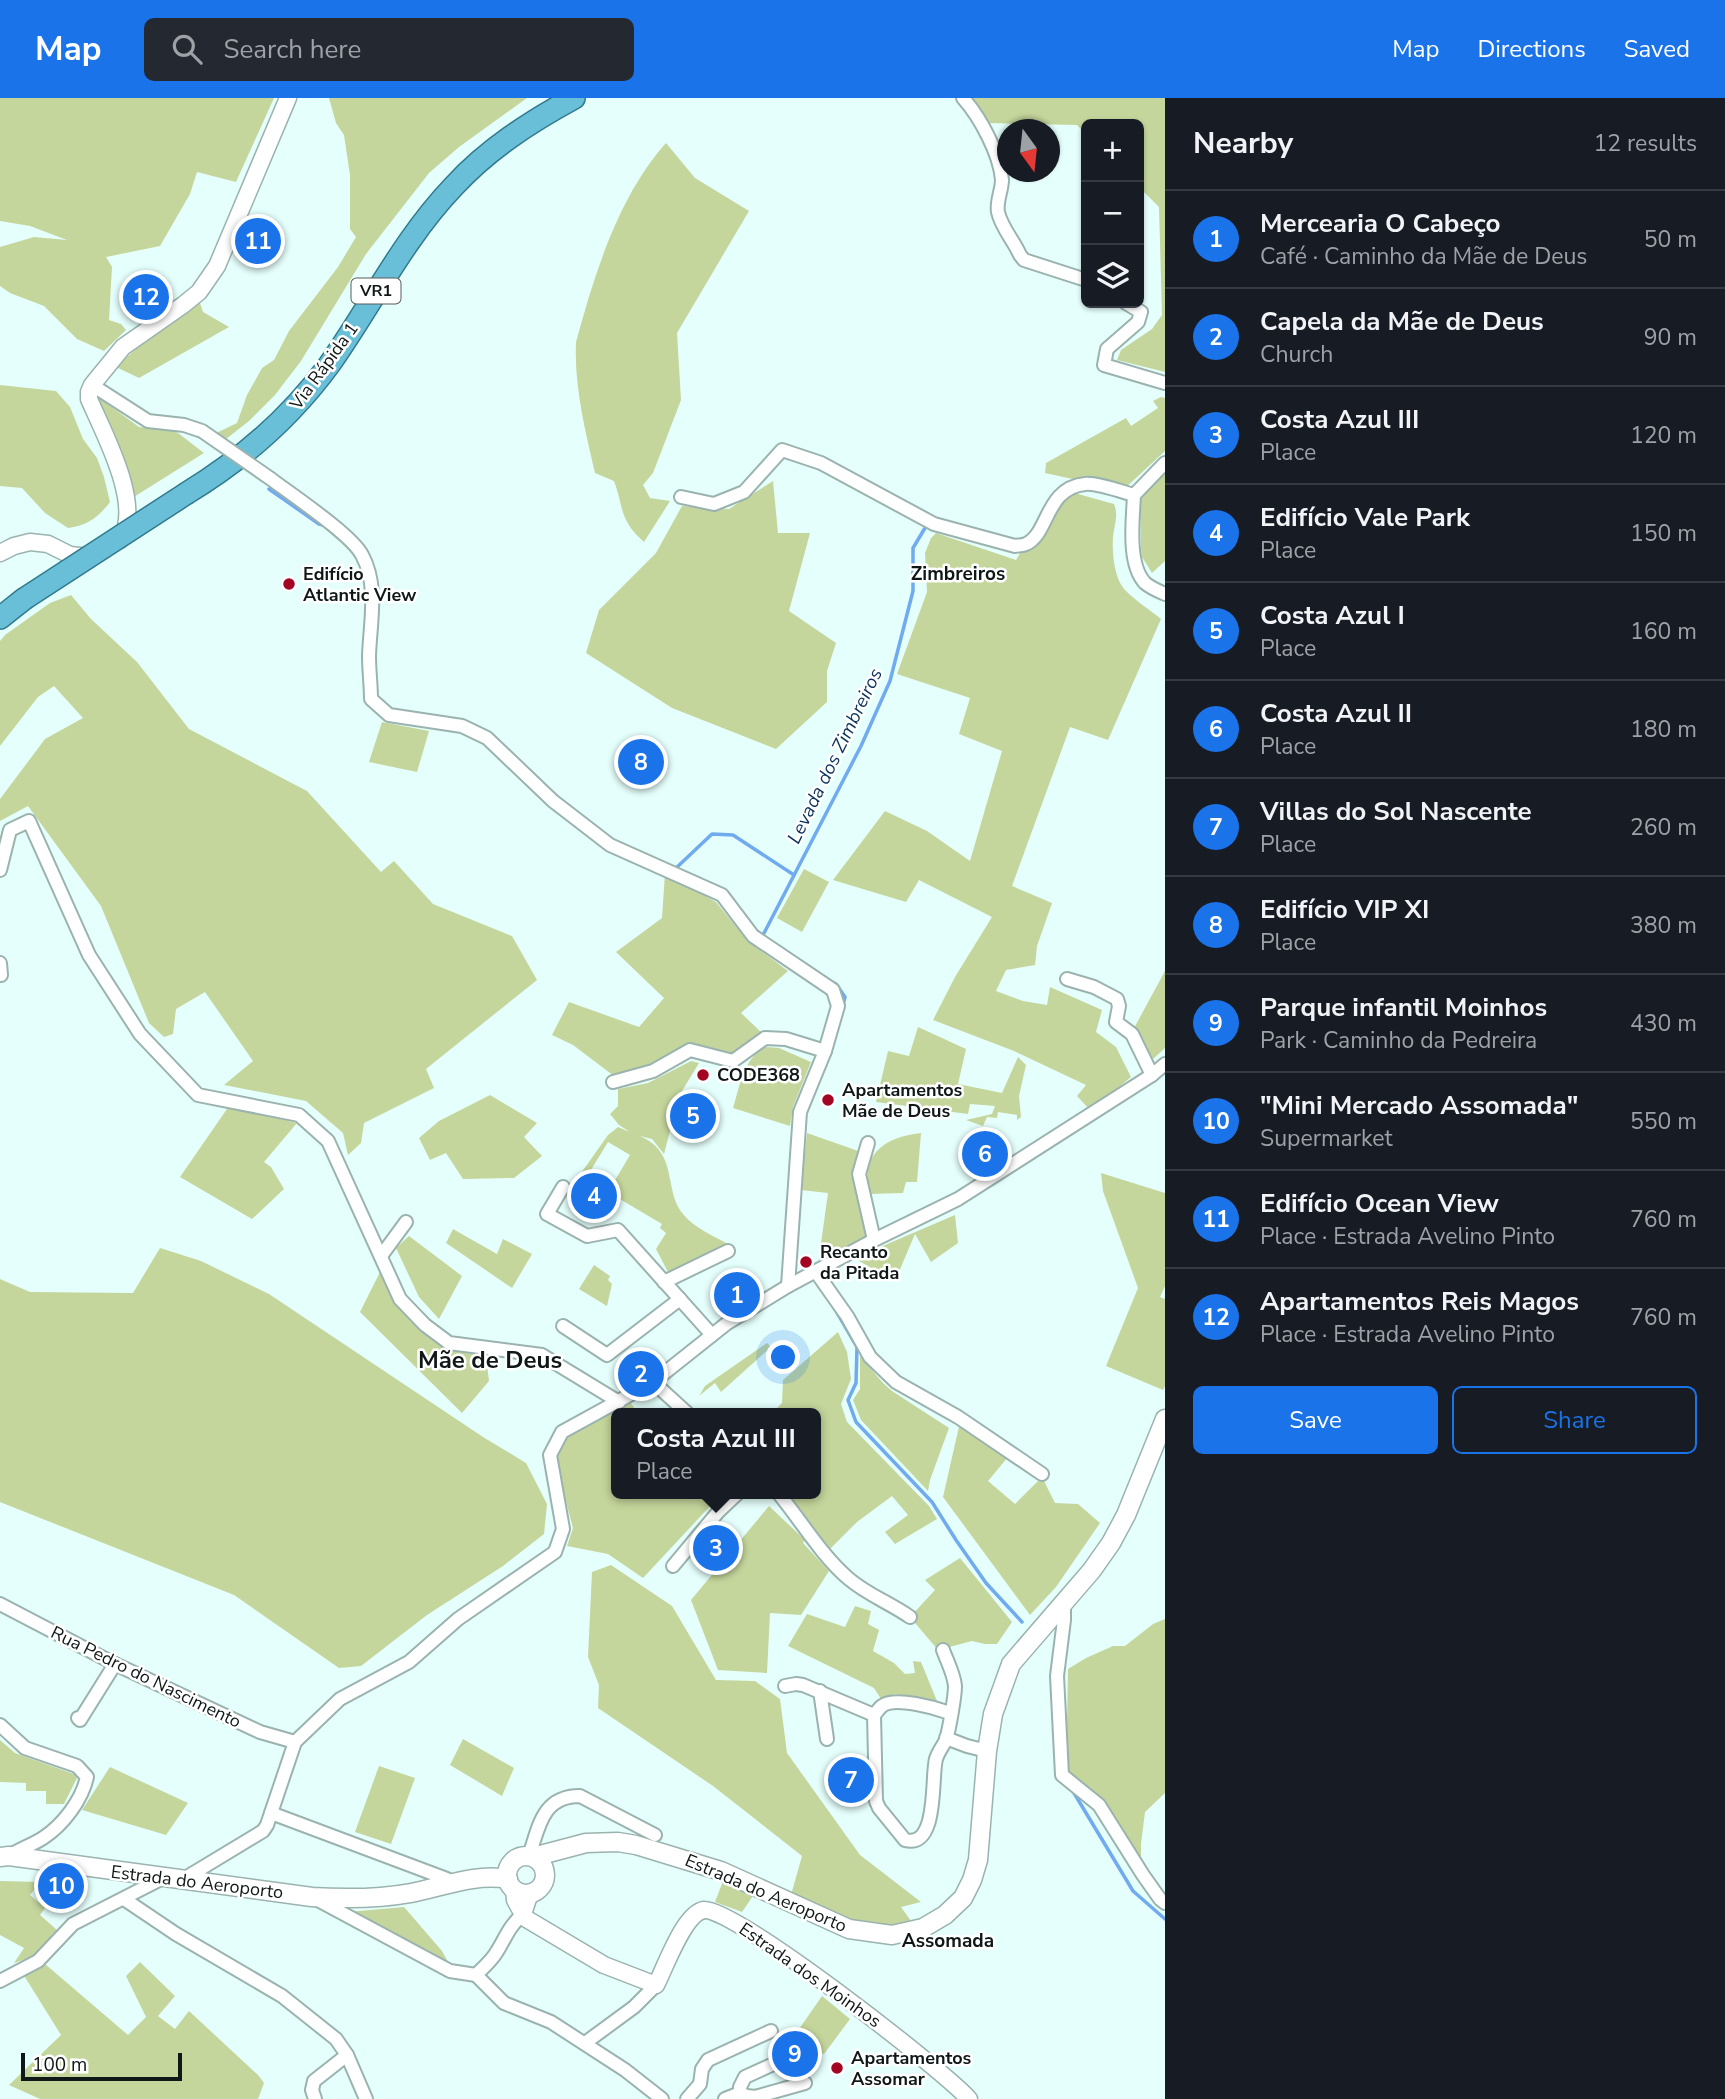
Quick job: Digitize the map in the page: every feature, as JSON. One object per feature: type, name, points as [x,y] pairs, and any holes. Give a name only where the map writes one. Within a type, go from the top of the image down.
[{"type":"highway","name":"Via Rápida 1","points":[[184,488],[248,435],[288,396],[320,356],[395,238],[445,177],[493,134],[548,98]]},
{"type":"highway","name":"Via Rápida 1","points":[[0,602],[20,594],[184,488],[226,468],[245,454],[296,406],[330,363],[405,247],[455,184],[500,144],[574,98]]},
{"type":"highway","name":"Via Rápida 1","points":[[0,618],[20,594]]},
{"type":"main road","name":"Estrada do Aeroporto","points":[[4,1857],[312,1897],[373,1898],[483,1877],[517,1890],[519,1857],[597,1843],[654,1842],[849,1929],[892,1935],[923,1928],[945,1915],[963,1898],[972,1880],[978,1860],[987,1751],[993,1714],[1011,1664],[1093,1570],[1111,1543],[1126,1516],[1165,1419]]},
{"type":"main road","name":"Estrada do Aeroporto","points":[[545,1871],[567,1858],[654,1842]]},
{"type":"main road","points":[[517,1890],[541,1887],[545,1879],[541,1862],[531,1856]]},
{"type":"street","points":[[0,553],[14,545],[30,542],[48,544],[70,555],[96,557],[111,551],[123,535],[128,517],[121,473],[89,399],[89,392],[122,347],[183,305],[209,280],[288,98]]},
{"type":"street","points":[[963,98],[981,122],[1000,168],[1002,181],[997,209],[1020,255],[1024,260],[1081,278]]},
{"type":"street","points":[[1134,308],[1141,312],[1138,321],[1107,349],[1104,365],[1165,383]]},
{"type":"street","points":[[92,385],[148,421],[184,425],[202,431],[344,535],[362,554],[370,577],[373,619],[369,655],[371,699],[389,715],[463,726],[487,738],[554,802],[610,845],[722,895],[753,936],[833,990],[838,1006],[825,1051],[800,1112],[788,1286]]},
{"type":"street","points":[[681,497],[714,504],[744,492],[782,450],[821,463],[934,524],[1015,546],[1026,544],[1035,537],[1056,498],[1070,489],[1086,483],[1134,495]]},
{"type":"street","points":[[1165,463],[1134,495],[1132,537],[1136,568],[1144,581],[1165,594]]},
{"type":"street","points":[[0,870],[10,830],[29,821],[89,954],[139,1034],[198,1095],[299,1115],[328,1141],[400,1299],[425,1325],[449,1343],[542,1355],[619,1402]]},
{"type":"street","points":[[1068,979],[1094,987],[1117,999],[1119,1006],[1116,1022],[1132,1034],[1152,1075]]},
{"type":"street","points":[[613,1082],[653,1071],[690,1050],[733,1061],[765,1038],[786,1039],[825,1051]]},
{"type":"street","points":[[0,1981],[38,1961],[73,1924],[172,1879],[263,1831],[295,1742],[340,1699],[409,1662],[458,1619],[555,1552],[564,1529],[550,1455],[562,1432],[653,1382],[726,1324],[788,1286],[958,1199],[1152,1075],[1165,1064]]},
{"type":"street","points":[[868,1143],[859,1174],[874,1240]]},
{"type":"street","points":[[563,1187],[547,1214],[587,1236],[618,1230],[712,1335]]},
{"type":"street","points":[[381,1256],[406,1222]]},
{"type":"street","points":[[664,1282],[728,1251]]},
{"type":"street","points":[[816,1272],[847,1316],[870,1357],[896,1382],[958,1417],[1042,1474]]},
{"type":"street","points":[[564,1326],[607,1354],[680,1299]]},
{"type":"street","points":[[653,1382],[682,1408]]},
{"type":"street","points":[[673,1566],[732,1499]]},
{"type":"street","points":[[783,1499],[824,1554],[848,1578],[870,1595],[910,1617]]},
{"type":"street","points":[[1064,1601],[1057,1676],[1062,1775],[1099,1805],[1143,1875],[1165,1903]]},
{"type":"street","name":"Rua Pedro do Nascimento","points":[[2,1610],[260,1732],[295,1742]]},
{"type":"street","points":[[943,1650],[955,1686],[946,1738],[935,1763],[934,1800],[930,1818],[921,1836],[911,1842],[905,1840],[876,1801],[874,1715],[883,1705],[895,1701],[950,1713]]},
{"type":"street","points":[[78,1718],[80,1720],[115,1664]]},
{"type":"street","points":[[785,1686],[803,1685],[874,1715]]},
{"type":"street","points":[[821,1691],[827,1739]]},
{"type":"street","points":[[0,1725],[25,1748],[77,1766],[87,1777],[67,1817],[55,1830],[4,1857]]},
{"type":"street","points":[[946,1738],[987,1751]]},
{"type":"street","points":[[531,1856],[539,1824],[547,1811],[561,1799],[571,1796],[580,1796],[654,1842]]},
{"type":"street","points":[[271,1813],[441,1883]]},
{"type":"street","points":[[476,1975],[496,1954],[514,1921],[517,1890]]},
{"type":"street","points":[[517,1890],[550,1934],[604,1965],[656,1985],[634,2007],[585,2043]]},
{"type":"street","points":[[312,1897],[450,1972],[476,1975],[504,2003],[540,2016],[585,2043],[662,2099]]},
{"type":"street","points":[[124,1899],[176,1934],[282,1996],[336,2039],[347,2055],[366,2099]]},
{"type":"street","name":"Estrada dos Moinhos","points":[[656,1985],[692,1915],[704,1910],[718,1913],[758,1936],[882,2025],[969,2099]]},
{"type":"street","points":[[687,2099],[700,2084],[702,2069],[708,2060],[771,2031]]},
{"type":"street","points":[[315,2099],[312,2090],[314,2081],[347,2055]]},
{"type":"street","points":[[740,2093],[745,2077],[780,2061]]},
{"type":"street","points":[[725,2099],[740,2093],[755,2097],[804,2083]]},
{"type":"green space","points":[[0,98],[274,98],[236,182],[197,172],[190,194],[160,246],[106,257],[112,267],[109,320],[121,324],[126,330],[104,351],[77,339],[44,306],[10,293],[0,286],[0,247],[34,237],[67,240],[30,226],[0,221]]},
{"type":"green space","points":[[329,98],[527,98],[459,147],[429,173],[366,254],[301,361],[275,395],[249,421],[221,443],[210,436],[237,423],[247,395],[262,368],[274,360],[289,331],[338,267],[356,237],[350,229],[350,175],[344,135],[336,123]]},
{"type":"green space","points":[[962,98],[1165,98],[1165,372],[1117,360],[1121,350],[1152,329],[1162,315],[1159,207],[1144,192],[1144,119],[1081,119],[1081,129],[1077,125],[1060,125],[1060,119],[997,119],[997,123],[987,123]]},
{"type":"green space","points":[[666,143],[695,178],[749,211],[677,333],[681,400],[653,473],[643,485],[650,498],[670,501],[644,542],[626,520],[614,481],[595,473],[578,391],[576,342],[600,263],[621,212],[649,164]]},
{"type":"green space","points":[[200,303],[203,312],[229,327],[139,378],[116,367],[136,349]]},
{"type":"green space","points":[[0,385],[56,391],[70,407],[83,439],[97,458],[110,502],[92,520],[68,528],[45,513],[22,488],[0,486]]},
{"type":"green space","points":[[98,397],[139,427],[167,429],[178,433],[204,453],[129,500],[127,468],[100,412],[95,398]]},
{"type":"green space","points":[[1165,398],[1165,451],[1123,490],[1045,473],[1046,463],[1126,418],[1131,426],[1158,408],[1153,401]]},
{"type":"green space","points":[[1165,473],[1165,561],[1152,573],[1142,557],[1140,496]]},
{"type":"green space","points":[[773,481],[778,533],[810,533],[789,611],[836,643],[827,671],[827,702],[776,749],[672,708],[586,653],[599,610],[656,553],[682,506],[729,509]]},
{"type":"green space","points":[[1068,493],[1114,504],[1116,517],[1113,550],[1119,580],[1130,595],[1161,619],[1108,740],[1070,727],[1012,886],[1052,903],[1037,946],[1035,965],[1006,970],[996,991],[1023,1001],[1047,1005],[1050,987],[1102,1010],[1096,1032],[1116,1047],[1131,1077],[1089,1109],[1077,1096],[1086,1085],[1014,1051],[933,1020],[955,977],[992,917],[919,880],[906,902],[833,880],[885,811],[927,831],[970,861],[1002,751],[959,734],[970,698],[897,674],[927,592],[925,553],[936,533],[1016,560],[1049,505]]},
{"type":"green space","points":[[71,595],[91,619],[137,662],[189,729],[307,791],[381,872],[394,861],[433,904],[512,936],[537,980],[426,1069],[434,1088],[364,1123],[361,1143],[348,1155],[343,1133],[306,1101],[224,1085],[253,1061],[205,992],[176,1009],[173,1034],[164,1037],[149,1023],[101,906],[28,806],[0,821],[0,799],[45,739],[83,718],[54,686],[38,697],[0,746],[0,641],[50,603]]},
{"type":"green space","points":[[382,722],[429,731],[417,772],[369,762]]},
{"type":"green space","points":[[804,869],[829,882],[802,932],[777,918]]},
{"type":"green space","points":[[665,873],[716,902],[748,941],[788,971],[741,1013],[763,1034],[731,1054],[689,1043],[650,1066],[614,1076],[573,1045],[552,1035],[569,1002],[639,1027],[664,998],[616,952],[662,918]]},
{"type":"green space","points":[[1165,971],[1165,1048],[1153,1059],[1140,1035],[1133,1030]]},
{"type":"green space","points":[[918,1027],[966,1049],[958,1084],[1002,1093],[1018,1057],[1026,1065],[1019,1096],[1021,1117],[1017,1120],[1017,1115],[998,1112],[997,1118],[987,1117],[983,1126],[966,1120],[992,1114],[995,1106],[970,1104],[968,1114],[876,1102],[888,1051],[909,1056]]},
{"type":"green space","points":[[766,1047],[779,1048],[811,1062],[793,1107],[790,1126],[733,1108],[747,1065]]},
{"type":"green space","points":[[691,1061],[699,1063],[679,1096],[664,1154],[652,1139],[640,1136],[660,1152],[669,1172],[673,1194],[683,1214],[698,1228],[728,1244],[669,1274],[656,1249],[666,1233],[660,1228],[662,1224],[608,1192],[630,1155],[608,1142],[575,1196],[567,1193],[608,1135],[618,1127],[630,1132],[619,1125],[610,1114],[618,1106],[618,1089],[648,1083]]},
{"type":"green space","points":[[490,1095],[537,1123],[524,1137],[542,1156],[514,1178],[463,1179],[446,1153],[430,1160],[419,1138],[439,1121]]},
{"type":"green space","points":[[229,1106],[297,1123],[264,1162],[271,1167],[284,1189],[252,1219],[180,1177]]},
{"type":"green space","points":[[807,1133],[861,1152],[852,1174],[868,1238],[818,1265],[828,1193],[801,1190]]},
{"type":"green space","points":[[921,1133],[917,1182],[906,1182],[903,1193],[870,1194],[868,1169],[877,1150],[896,1139]]},
{"type":"green space","points":[[1101,1173],[1165,1193],[1165,1286],[1160,1297],[1165,1299],[1163,1390],[1106,1366],[1138,1288],[1103,1191]]},
{"type":"green space","points":[[955,1215],[958,1243],[931,1262],[915,1234],[895,1281],[859,1261],[857,1257]]},
{"type":"green space","points":[[453,1229],[497,1254],[503,1239],[532,1254],[512,1288],[446,1243]]},
{"type":"green space","points":[[409,1236],[462,1276],[439,1319],[419,1297],[396,1248]]},
{"type":"green space","points":[[160,1248],[201,1261],[269,1294],[526,1463],[547,1504],[544,1534],[503,1566],[427,1615],[361,1666],[339,1668],[234,1595],[0,1502],[0,1279],[30,1292],[133,1293]]},
{"type":"green space","points":[[594,1265],[610,1276],[608,1280],[612,1284],[607,1306],[579,1289]]},
{"type":"green space","points":[[382,1268],[425,1332],[447,1349],[486,1357],[489,1381],[462,1413],[360,1312]]},
{"type":"green space","points":[[838,1332],[847,1352],[851,1379],[841,1404],[847,1422],[929,1506],[937,1519],[895,1544],[885,1532],[908,1515],[892,1496],[857,1522],[828,1551],[788,1499],[821,1499],[821,1408],[777,1408],[782,1403],[783,1380]]},
{"type":"green space","points":[[767,1343],[771,1347],[721,1392],[715,1383],[699,1396],[705,1386]]},
{"type":"green space","points":[[860,1356],[892,1391],[949,1428],[928,1491],[861,1420],[853,1400],[860,1389]]},
{"type":"green space","points":[[630,1402],[634,1408],[620,1408]]},
{"type":"green space","points":[[611,1413],[611,1499],[708,1499],[713,1503],[643,1578],[608,1554],[567,1546],[573,1528],[556,1457],[567,1438]]},
{"type":"green space","points":[[960,1422],[1008,1457],[988,1481],[1015,1504],[1042,1477],[1055,1503],[1078,1504],[1100,1523],[1056,1587],[1030,1615],[943,1497]]},
{"type":"green space","points":[[769,1506],[805,1540],[803,1543],[829,1571],[801,1615],[770,1613],[767,1673],[718,1670],[691,1600]]},
{"type":"green space","points":[[960,1558],[1012,1622],[997,1644],[972,1641],[938,1650],[910,1617],[935,1590],[925,1580]]},
{"type":"green space","points":[[611,1565],[672,1606],[716,1680],[755,1681],[780,1699],[787,1753],[860,1855],[921,1902],[901,1907],[911,1921],[892,1929],[848,1918],[791,1895],[802,1856],[713,1786],[598,1708],[599,1685],[588,1657],[592,1572]]},
{"type":"green space","points":[[855,1606],[871,1611],[868,1624],[879,1630],[873,1651],[894,1663],[905,1674],[915,1673],[913,1661],[921,1662],[937,1701],[895,1694],[881,1699],[874,1688],[788,1646],[807,1614],[845,1627]]},
{"type":"green space","points":[[1165,1619],[1165,1793],[1145,1812],[1141,1861],[1105,1804],[1089,1788],[1066,1777],[1068,1669],[1113,1646],[1125,1646],[1153,1624]]},
{"type":"green space","points":[[463,1739],[514,1768],[502,1796],[450,1765]]},
{"type":"green space","points":[[0,1740],[15,1753],[74,1774],[77,1778],[64,1804],[46,1804],[46,1791],[26,1791],[26,1783],[0,1782]]},
{"type":"green space","points":[[379,1766],[415,1778],[391,1844],[355,1832]]},
{"type":"green space","points":[[110,1767],[188,1803],[166,1835],[82,1810]]},
{"type":"green space","points":[[0,1881],[41,1882],[30,1895],[45,1908],[40,1915],[57,1930],[32,1957],[14,1963],[24,1948],[0,1935]]},
{"type":"green space","points":[[723,1881],[755,1893],[742,1912],[715,1902]]},
{"type":"green space","points":[[404,1907],[442,1951],[449,1964],[347,1912]]},
{"type":"green space","points":[[140,1962],[175,1996],[158,2016],[175,2029],[189,2011],[258,2075],[264,2083],[258,2099],[40,2099],[9,2085],[61,2035],[23,1974],[45,1964],[128,2035],[146,2017],[126,1976]]},
{"type":"green space","points":[[822,1996],[850,2019],[824,2054],[806,2048],[809,2050],[798,2056],[800,2060],[793,2062],[787,2052],[794,2044],[790,2042]]},
{"type":"waterway","name":"Levada dos Zimbreiros","points":[[269,489],[319,524],[327,526]]},
{"type":"waterway","name":"Levada dos Zimbreiros","points":[[762,937],[861,746],[890,681],[913,591],[913,548],[925,528]]},
{"type":"waterway","name":"Levada dos Zimbreiros","points":[[675,869],[712,834],[733,835],[794,875]]},
{"type":"waterway","name":"Levada dos Zimbreiros","points":[[830,981],[836,984],[845,997],[843,1005]]},
{"type":"waterway","name":"Levada dos Zimbreiros","points":[[835,1309],[857,1347],[856,1383],[848,1400],[856,1422],[932,1502],[986,1583],[1022,1622]]},
{"type":"waterway","name":"Levada dos Zimbreiros","points":[[1071,1788],[1133,1891],[1165,1919]]},
{"type":"place","name":"Edifício Ocean View","points":[[258,241]]},
{"type":"place","name":"Apartamentos Reis Magos","points":[[146,297]]},
{"type":"place","name":"Edifício Atlantic View","points":[[289,584]]},
{"type":"place","name":"Edifício VIP XI","points":[[641,762]]},
{"type":"place","name":"CODE368","points":[[703,1075]]},
{"type":"place","name":"Apartamentos Mãe de Deus","points":[[828,1100]]},
{"type":"place","name":"Costa Azul I","points":[[693,1116]]},
{"type":"place","name":"Costa Azul II","points":[[985,1154]]},
{"type":"place","name":"Edifício Vale Park","points":[[594,1196]]},
{"type":"place","name":"Recanto da Pitada","points":[[806,1262]]},
{"type":"place","name":"Mercearia O Cabeço","points":[[737,1295]]},
{"type":"place","name":"Capela da Mãe de Deus","points":[[641,1374]]},
{"type":"place","name":"Costa Azul III","points":[[716,1548]]},
{"type":"place","name":"Villas do Sol Nascente","points":[[851,1780]]},
{"type":"place","name":"\"Mini Mercado Assomada\"","points":[[61,1886]]},
{"type":"place","name":"Parque infantil Moinhos","points":[[795,2054]]},
{"type":"place","name":"Apartamentos Assomar","points":[[837,2068]]},
{"type":"district","name":"Zimbreiros","points":[[958,574]]},
{"type":"district","name":"Mãe de Deus","points":[[490,1360]]},
{"type":"district","name":"Assomada","points":[[948,1941]]}]
